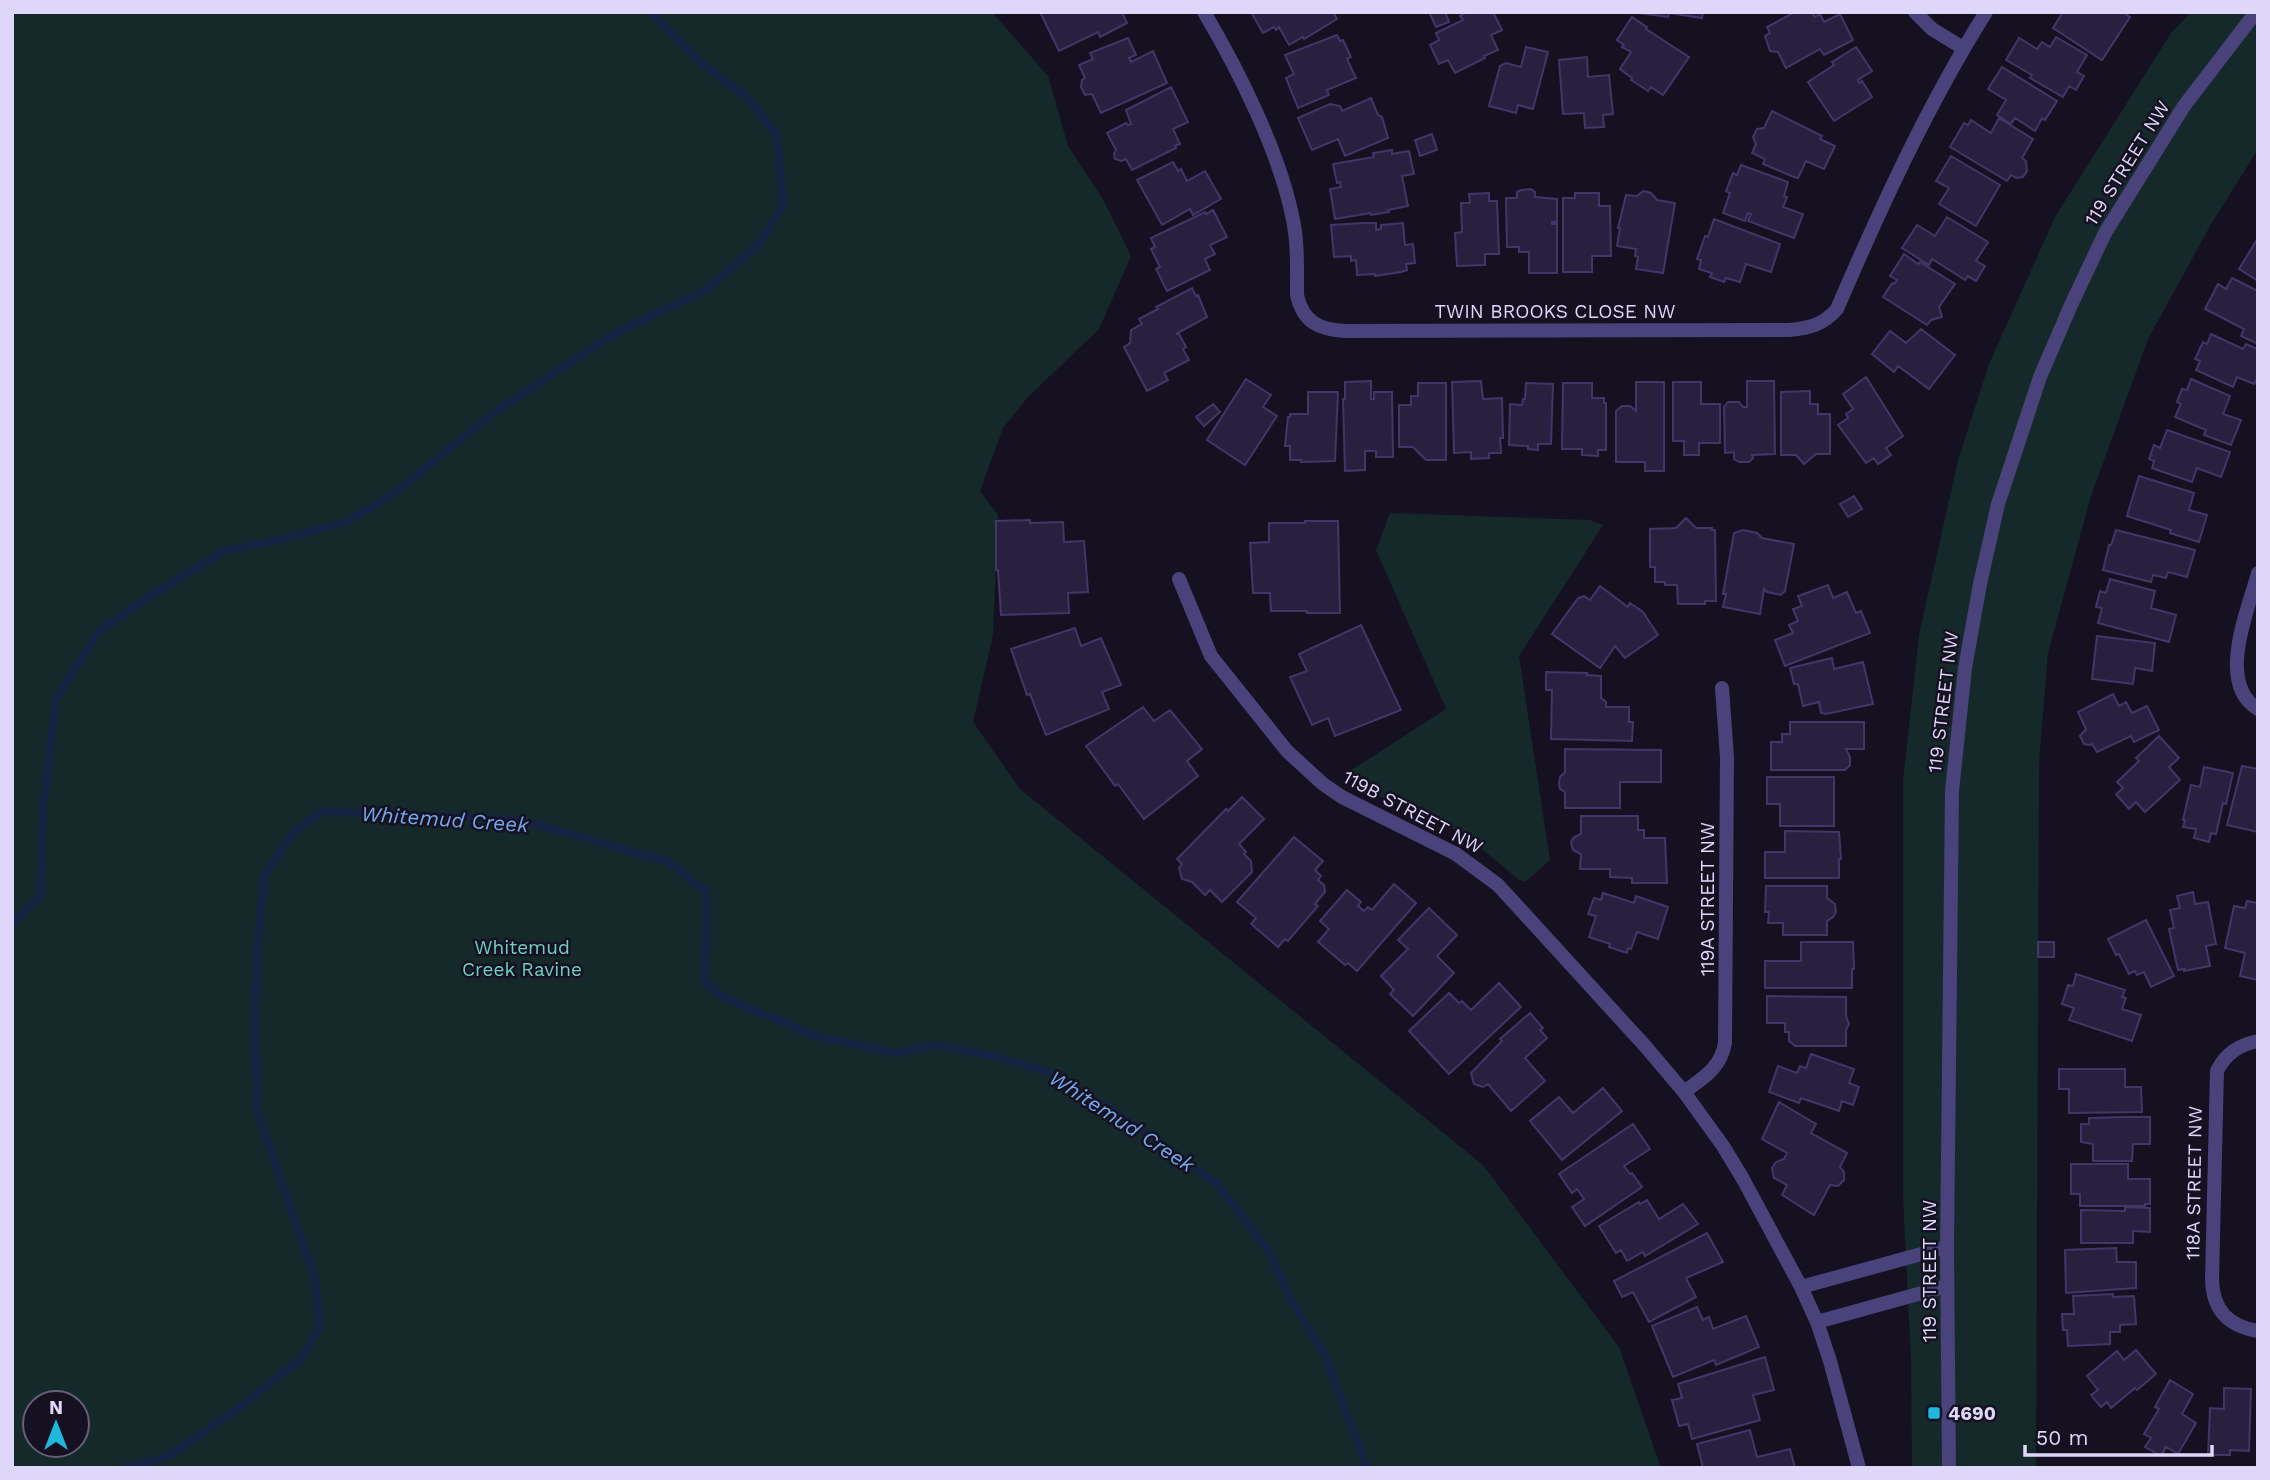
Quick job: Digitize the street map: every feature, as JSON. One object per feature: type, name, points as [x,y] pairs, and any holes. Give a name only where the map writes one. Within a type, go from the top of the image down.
[{"type":"street","name":"TWIN BROOKS CLOSE NW","points":[[1204,12],[1241,81],[1262,128],[1287,198],[1295,232],[1297,295],[1300,306],[1306,317],[1330,330],[1789,330],[1808,329],[1828,320],[1837,309],[1902,163],[1963,48],[1986,12]]},
{"type":"street","points":[[1914,12],[1932,29],[1963,48]]},
{"type":"street","name":"119 STREET NW","points":[[1949,1468],[1947,1247],[1952,791],[1965,668],[1980,584],[1998,504],[2040,377],[2105,233],[2184,106],[2256,12]]},
{"type":"street","points":[[2258,573],[2237,656],[2239,687],[2251,705],[2258,709]]},
{"type":"street","name":"119B STREET NW","points":[[1179,579],[1211,656],[1295,760],[1342,797],[1448,849],[1498,885],[1684,1092]]},
{"type":"street","name":"119A STREET NW","points":[[1684,1092],[1714,1068],[1723,1053],[1725,1043],[1727,757],[1722,688]]},
{"type":"street","name":"118A STREET NW","points":[[2258,1041],[2239,1047],[2229,1054],[2217,1070],[2212,1292],[2222,1315],[2233,1324],[2258,1331]]},
{"type":"street","points":[[1684,1092],[1743,1179],[1801,1287],[1817,1322],[1859,1468]]},
{"type":"street","points":[[1801,1287],[1947,1247]]},
{"type":"street","points":[[1817,1322],[1947,1286]]},
{"type":"green space","name":"Whitemud Creek Ravine","points":[[12,12],[992,12],[1048,76],[1068,146],[1104,201],[1131,256],[1099,329],[1028,397],[1003,428],[980,491],[998,515],[993,635],[973,722],[1020,789],[1483,1165],[1619,1347],[1661,1468],[12,1468]]},
{"type":"green space","points":[[2191,12],[2258,12],[2258,149],[2210,226],[2148,339],[2091,496],[2048,653],[2039,762],[2036,1468],[1912,1468],[1911,1360],[1903,1196],[1903,781],[1919,635],[1958,460],[1989,364],[2055,217],[2171,33]]},
{"type":"green space","points":[[1390,513],[1590,520],[1603,525],[1519,656],[1550,860],[1525,882],[1450,826],[1379,796],[1350,777],[1353,769],[1446,709],[1376,550]]},
{"type":"building","points":[[1040,12],[1122,12],[1127,23],[1100,37],[1098,32],[1059,51]]},
{"type":"building","points":[[1251,12],[1333,12],[1337,19],[1289,45],[1279,27],[1263,33]]},
{"type":"building","points":[[1445,12],[1449,22],[1436,27],[1430,14]]},
{"type":"building","points":[[1467,12],[1493,12],[1502,30],[1491,35],[1498,50],[1455,73],[1448,60],[1439,64],[1430,45],[1439,40],[1436,33],[1463,20],[1460,16]]},
{"type":"building","points":[[1703,12],[1702,18],[1669,13],[1668,17],[1638,13]]},
{"type":"building","points":[[1795,12],[1812,12],[1815,17],[1820,14],[1824,22],[1840,14],[1853,40],[1824,55],[1820,49],[1786,68],[1778,52],[1770,51],[1765,36],[1770,33],[1767,27]]},
{"type":"building","points":[[2063,12],[2122,12],[2130,17],[2102,60],[2053,28]]},
{"type":"building","points":[[1632,17],[1689,57],[1663,95],[1651,87],[1648,91],[1620,69],[1631,52],[1617,40]]},
{"type":"building","points":[[1337,35],[1340,41],[1343,40],[1351,57],[1347,59],[1356,78],[1327,90],[1329,95],[1298,108],[1286,78],[1294,74],[1285,55]]},
{"type":"building","points":[[2056,37],[2087,55],[2077,72],[2084,76],[2076,90],[2069,86],[2063,97],[2006,60],[2019,38],[2037,49],[2042,42],[2050,47]]},
{"type":"building","points":[[1128,38],[1136,55],[1129,58],[1131,62],[1153,51],[1167,83],[1101,113],[1092,94],[1085,95],[1081,87],[1085,78],[1079,65],[1093,59],[1090,53]]},
{"type":"building","points":[[1526,47],[1548,52],[1533,109],[1518,105],[1516,113],[1489,106],[1500,66],[1506,63],[1521,67]]},
{"type":"building","points":[[1856,47],[1872,71],[1858,80],[1859,83],[1862,81],[1872,97],[1834,121],[1808,82]]},
{"type":"building","points":[[1587,57],[1588,77],[1609,75],[1613,114],[1603,115],[1604,127],[1585,128],[1584,113],[1563,114],[1559,60]]},
{"type":"building","points":[[2002,67],[2057,101],[2035,131],[2015,118],[2011,124],[1997,115],[2006,100],[1988,89]]},
{"type":"building","points":[[1171,87],[1188,122],[1173,129],[1180,144],[1132,170],[1126,159],[1115,159],[1116,150],[1107,133],[1126,123],[1131,124],[1126,110]]},
{"type":"building","points":[[1371,98],[1378,115],[1382,117],[1388,138],[1345,156],[1338,139],[1312,150],[1298,118],[1330,104],[1340,106],[1342,111]]},
{"type":"building","points":[[1772,111],[1822,136],[1820,139],[1835,146],[1824,169],[1806,161],[1798,178],[1763,164],[1765,159],[1752,153],[1756,144],[1753,137],[1757,129],[1764,128]]},
{"type":"building","points":[[1999,118],[2033,139],[2022,158],[2026,161],[2027,171],[2023,177],[2016,178],[2011,175],[2007,181],[1950,147],[1964,123],[1968,125],[1971,120],[1991,133]]},
{"type":"building","points":[[1432,134],[1437,150],[1420,156],[1415,140]]},
{"type":"building","points":[[1392,150],[1392,154],[1409,151],[1414,174],[1402,176],[1408,206],[1388,210],[1389,212],[1335,219],[1330,189],[1341,187],[1340,182],[1337,183],[1333,164],[1374,157],[1373,153]]},
{"type":"building","points":[[1951,156],[2000,185],[1976,226],[1939,204],[1949,188],[1936,181]]},
{"type":"building","points":[[1173,162],[1178,171],[1181,169],[1187,181],[1205,171],[1221,199],[1193,215],[1190,209],[1162,225],[1137,180]]},
{"type":"building","points":[[1741,165],[1788,182],[1783,207],[1803,214],[1794,238],[1748,221],[1751,214],[1748,213],[1745,221],[1723,213],[1730,193],[1726,191],[1733,173],[1737,175]]},
{"type":"building","points":[[1531,189],[1535,192],[1535,197],[1557,199],[1557,222],[1552,224],[1557,224],[1557,273],[1529,273],[1529,252],[1519,252],[1519,247],[1507,247],[1506,198],[1517,198],[1517,192]]},
{"type":"building","points":[[1643,191],[1651,193],[1657,200],[1675,203],[1663,273],[1636,269],[1636,249],[1617,246],[1618,228],[1626,195],[1637,196]]},
{"type":"building","points":[[1489,193],[1489,201],[1497,201],[1499,254],[1485,254],[1485,265],[1457,266],[1455,233],[1462,232],[1461,203],[1470,203],[1469,194]]},
{"type":"building","points":[[1575,193],[1599,193],[1599,206],[1610,206],[1611,256],[1592,256],[1592,272],[1563,272],[1563,198],[1575,198]]},
{"type":"building","points":[[1213,210],[1227,237],[1210,245],[1215,254],[1205,259],[1210,270],[1167,291],[1156,269],[1160,267],[1151,249],[1155,247],[1151,238]]},
{"type":"building","points":[[1947,217],[1988,242],[1976,261],[1985,266],[1976,281],[1968,276],[1965,280],[1932,259],[1929,265],[1902,248],[1917,225],[1935,236]]},
{"type":"building","points":[[1714,219],[1780,244],[1771,272],[1746,264],[1740,282],[1726,278],[1724,282],[1710,277],[1712,273],[1699,269],[1701,260],[1697,259]]},
{"type":"building","points":[[1376,223],[1376,230],[1381,229],[1381,225],[1403,223],[1405,245],[1413,244],[1415,263],[1406,264],[1407,270],[1401,272],[1375,276],[1357,275],[1356,260],[1351,261],[1351,256],[1334,257],[1331,225]]},
{"type":"building","points":[[2258,238],[2258,281],[2239,269]]},
{"type":"building","points":[[1904,254],[1955,284],[1939,307],[1942,317],[1931,320],[1927,325],[1883,297],[1897,280],[1890,276]]},
{"type":"building","points":[[2232,278],[2258,291],[2258,344],[2241,336],[2244,329],[2205,309],[2218,284],[2226,289]]},
{"type":"building","points":[[1192,288],[1196,296],[1198,295],[1207,317],[1176,334],[1179,334],[1186,347],[1183,349],[1189,360],[1164,373],[1168,380],[1147,391],[1124,347],[1130,343],[1131,330],[1142,324],[1139,319],[1158,309],[1156,307]]},
{"type":"building","points":[[1921,329],[1955,355],[1929,389],[1898,366],[1894,372],[1872,354],[1890,331],[1906,343]]},
{"type":"building","points":[[2211,334],[2243,349],[2246,344],[2257,349],[2258,377],[2254,384],[2237,377],[2233,387],[2196,370],[2200,361],[2195,359],[2203,342],[2207,344]]},
{"type":"building","points":[[1866,377],[1903,436],[1886,448],[1891,455],[1878,464],[1874,458],[1866,463],[1838,425],[1848,418],[1846,414],[1853,409],[1843,394]]},
{"type":"building","points":[[1246,379],[1271,395],[1263,407],[1277,416],[1245,465],[1207,440]]},
{"type":"building","points":[[2191,379],[2230,396],[2223,414],[2241,420],[2231,445],[2204,435],[2206,430],[2175,417],[2181,404],[2177,402],[2182,389],[2187,390]]},
{"type":"building","points":[[1371,381],[1371,399],[1374,399],[1374,392],[1392,392],[1393,457],[1376,457],[1376,451],[1365,451],[1365,470],[1345,471],[1345,382]]},
{"type":"building","points":[[1481,381],[1483,399],[1502,398],[1503,438],[1500,438],[1501,453],[1489,453],[1489,458],[1471,459],[1471,452],[1454,453],[1452,382]]},
{"type":"building","points":[[1747,381],[1774,381],[1775,454],[1752,455],[1753,458],[1749,462],[1739,462],[1734,459],[1734,452],[1725,453],[1724,407],[1728,402],[1739,402],[1743,407],[1747,407]]},
{"type":"building","points":[[1636,382],[1664,382],[1664,471],[1645,471],[1645,462],[1616,462],[1616,411],[1622,406],[1630,406],[1636,411]]},
{"type":"building","points":[[1673,382],[1701,382],[1701,404],[1720,404],[1720,443],[1699,443],[1699,455],[1684,455],[1684,441],[1673,441]]},
{"type":"building","points":[[1418,383],[1446,383],[1446,460],[1426,460],[1413,447],[1399,447],[1399,405],[1411,405],[1411,396],[1418,396]]},
{"type":"building","points":[[1526,383],[1553,384],[1551,444],[1538,444],[1538,450],[1528,449],[1528,446],[1509,445],[1510,404],[1522,405]]},
{"type":"building","points":[[1563,383],[1592,383],[1592,398],[1604,398],[1606,450],[1598,450],[1598,456],[1582,455],[1582,449],[1562,449]]},
{"type":"building","points":[[1810,391],[1810,404],[1818,404],[1818,414],[1830,414],[1830,454],[1816,454],[1804,464],[1796,455],[1781,455],[1781,392]]},
{"type":"building","points":[[1308,392],[1338,392],[1335,461],[1290,460],[1290,446],[1285,446],[1288,417],[1290,414],[1308,414]]},
{"type":"building","points":[[1213,404],[1220,412],[1204,426],[1196,417]]},
{"type":"building","points":[[2167,430],[2230,452],[2221,477],[2197,468],[2192,482],[2152,468],[2154,461],[2149,459],[2154,445],[2160,448]]},
{"type":"building","points":[[2139,476],[2194,493],[2189,510],[2207,515],[2199,542],[2127,516]]},
{"type":"building","points":[[1854,496],[1862,509],[1848,517],[1840,504]]},
{"type":"building","points":[[1686,518],[1696,528],[1715,530],[1716,601],[1705,601],[1705,604],[1678,604],[1677,585],[1655,582],[1655,567],[1650,567],[1650,529],[1676,528]]},
{"type":"building","points":[[1030,520],[1030,523],[1063,522],[1064,542],[1084,541],[1088,592],[1068,593],[1069,613],[1001,615],[996,570],[996,521]]},
{"type":"building","points":[[1338,521],[1340,613],[1271,611],[1270,593],[1253,593],[1250,543],[1269,542],[1269,523]]},
{"type":"building","points":[[1743,530],[1757,533],[1762,538],[1794,544],[1785,591],[1781,595],[1764,589],[1760,614],[1723,607],[1734,533]]},
{"type":"building","points":[[2116,530],[2195,550],[2187,577],[2168,572],[2166,578],[2153,575],[2151,582],[2103,570]]},
{"type":"building","points":[[2110,579],[2155,591],[2151,608],[2176,615],[2169,642],[2098,623],[2102,608],[2096,607],[2100,591],[2106,593]]},
{"type":"building","points":[[1828,585],[1833,598],[1847,592],[1856,613],[1861,611],[1870,633],[1785,666],[1775,640],[1793,633],[1789,625],[1798,621],[1793,609],[1802,606],[1798,596]]},
{"type":"building","points":[[1600,586],[1628,607],[1630,603],[1643,612],[1658,635],[1625,658],[1615,646],[1600,668],[1552,634],[1578,598],[1584,596],[1590,600]]},
{"type":"building","points":[[1361,625],[1401,710],[1335,736],[1328,718],[1312,725],[1290,677],[1307,671],[1299,654]]},
{"type":"building","points":[[1075,628],[1081,646],[1101,638],[1121,685],[1102,692],[1109,709],[1046,735],[1030,694],[1027,695],[1011,649]]},
{"type":"building","points":[[2097,636],[2155,643],[2152,671],[2135,668],[2133,684],[2092,679]]},
{"type":"building","points":[[1832,658],[1834,669],[1863,662],[1873,704],[1826,714],[1821,713],[1819,702],[1803,706],[1798,684],[1794,684],[1790,668]]},
{"type":"building","points":[[1546,672],[1601,676],[1601,698],[1606,702],[1606,707],[1629,707],[1629,722],[1633,722],[1632,741],[1551,739],[1552,690],[1546,690]]},
{"type":"building","points":[[2113,694],[2119,706],[2126,702],[2132,713],[2147,706],[2159,730],[2134,742],[2131,736],[2097,752],[2092,744],[2084,744],[2080,736],[2086,729],[2078,712]]},
{"type":"building","points":[[1143,707],[1154,721],[1170,710],[1202,749],[1187,761],[1198,776],[1144,819],[1118,784],[1115,786],[1086,746]]},
{"type":"building","points":[[1790,722],[1864,722],[1864,749],[1846,749],[1850,765],[1845,770],[1771,770],[1771,742],[1782,742],[1782,734],[1790,734]]},
{"type":"building","points":[[2159,736],[2179,758],[2169,767],[2180,780],[2145,812],[2136,802],[2129,809],[2116,794],[2123,788],[2117,782],[2139,761],[2136,758]]},
{"type":"building","points":[[1565,749],[1661,750],[1661,782],[1620,782],[1620,808],[1565,808],[1565,792],[1560,789],[1559,783],[1565,772]]},
{"type":"building","points":[[2242,766],[2258,769],[2258,832],[2227,825]]},
{"type":"building","points":[[2204,767],[2233,773],[2216,834],[2211,833],[2209,842],[2194,838],[2196,829],[2183,827],[2191,785],[2200,787]]},
{"type":"building","points":[[1767,777],[1834,777],[1834,826],[1780,826],[1780,804],[1767,804]]},
{"type":"building","points":[[1242,797],[1264,819],[1239,844],[1251,861],[1252,872],[1222,902],[1210,890],[1205,895],[1192,882],[1182,879],[1179,868],[1182,864],[1177,859],[1226,809],[1228,811]]},
{"type":"building","points":[[1581,816],[1638,816],[1638,830],[1644,830],[1644,838],[1665,838],[1667,883],[1632,883],[1632,878],[1610,877],[1610,869],[1580,869],[1581,854],[1573,850],[1571,842],[1581,834]]},
{"type":"building","points":[[1785,831],[1839,832],[1839,878],[1765,878],[1765,852],[1785,852]]},
{"type":"building","points":[[1294,837],[1323,861],[1315,870],[1321,876],[1318,880],[1324,885],[1325,892],[1315,904],[1318,906],[1288,941],[1285,939],[1278,947],[1251,924],[1256,918],[1237,902]]},
{"type":"building","points":[[1394,884],[1416,903],[1357,971],[1348,963],[1345,965],[1318,942],[1329,929],[1320,921],[1347,890],[1361,902],[1358,906],[1364,911],[1368,907],[1372,910]]},
{"type":"building","points":[[1766,886],[1827,886],[1827,898],[1835,904],[1836,912],[1827,921],[1827,935],[1783,935],[1783,923],[1768,923],[1769,912],[1765,912]]},
{"type":"building","points":[[2193,892],[2195,904],[2208,902],[2216,944],[2206,946],[2210,966],[2184,971],[2178,970],[2169,929],[2174,928],[2170,910],[2180,908],[2177,896]]},
{"type":"building","points":[[1603,893],[1634,903],[1636,896],[1668,907],[1658,939],[1637,932],[1627,953],[1589,937],[1596,916],[1588,914],[1594,898],[1601,900]]},
{"type":"building","points":[[2247,901],[2258,903],[2258,980],[2240,976],[2245,953],[2225,948],[2234,906],[2245,908]]},
{"type":"building","points":[[1429,908],[1457,935],[1437,956],[1454,973],[1413,1016],[1390,994],[1394,990],[1381,976],[1408,949],[1398,940]]},
{"type":"building","points":[[2146,920],[2174,976],[2151,987],[2144,972],[2137,975],[2135,971],[2129,974],[2108,939]]},
{"type":"building","points":[[1801,942],[1853,942],[1852,988],[1765,988],[1765,961],[1801,961]]},
{"type":"building","points":[[2038,942],[2054,942],[2054,957],[2038,957]]},
{"type":"building","points":[[2076,974],[2125,990],[2122,997],[2126,998],[2122,1009],[2141,1015],[2132,1041],[2069,1020],[2074,1008],[2062,1004],[2068,985],[2073,986]]},
{"type":"building","points":[[1499,983],[1521,1007],[1449,1074],[1409,1031],[1449,993],[1471,1010]]},
{"type":"building","points":[[1767,996],[1846,997],[1849,1024],[1846,1030],[1846,1046],[1795,1046],[1789,1041],[1789,1032],[1785,1032],[1785,1023],[1767,1023]]},
{"type":"building","points":[[1530,1013],[1543,1028],[1540,1030],[1547,1038],[1525,1058],[1545,1081],[1511,1111],[1488,1084],[1483,1087],[1474,1084],[1471,1073],[1502,1041],[1500,1039]]},
{"type":"building","points":[[1811,1054],[1854,1069],[1849,1083],[1859,1087],[1853,1105],[1842,1101],[1839,1111],[1801,1098],[1799,1103],[1769,1092],[1778,1066],[1797,1073],[1800,1066],[1806,1068]]},
{"type":"building","points":[[2059,1069],[2125,1069],[2125,1087],[2141,1087],[2142,1112],[2069,1113],[2069,1089],[2059,1089]]},
{"type":"building","points":[[1603,1088],[1622,1111],[1562,1160],[1530,1121],[1559,1097],[1573,1113]]},
{"type":"building","points":[[1779,1102],[1816,1124],[1811,1133],[1847,1153],[1840,1167],[1844,1172],[1844,1180],[1838,1186],[1830,1185],[1814,1215],[1782,1195],[1787,1185],[1774,1178],[1772,1168],[1776,1162],[1784,1159],[1787,1153],[1762,1139]]},
{"type":"building","points":[[2150,1117],[2150,1144],[2133,1144],[2132,1161],[2093,1161],[2093,1144],[2081,1142],[2081,1124],[2089,1124],[2089,1118]]},
{"type":"building","points":[[1633,1124],[1650,1149],[1624,1166],[1642,1187],[1585,1226],[1572,1207],[1584,1199],[1577,1189],[1572,1193],[1559,1174]]},
{"type":"building","points":[[2071,1164],[2128,1164],[2128,1179],[2150,1179],[2150,1204],[2080,1206],[2080,1194],[2071,1194]]},
{"type":"building","points":[[1647,1200],[1659,1219],[1683,1204],[1698,1224],[1645,1256],[1643,1252],[1627,1261],[1621,1250],[1616,1253],[1599,1226]]},
{"type":"building","points":[[2125,1207],[2150,1208],[2150,1232],[2133,1231],[2133,1243],[2081,1243],[2081,1210],[2125,1211]]},
{"type":"building","points":[[1707,1233],[1723,1262],[1686,1278],[1696,1297],[1649,1322],[1633,1292],[1622,1297],[1614,1281]]},
{"type":"building","points":[[2116,1248],[2117,1262],[2136,1262],[2136,1288],[2066,1293],[2065,1250]]},
{"type":"building","points":[[2113,1294],[2113,1297],[2134,1296],[2136,1324],[2120,1325],[2120,1332],[2110,1332],[2110,1344],[2068,1346],[2062,1314],[2074,1314],[2073,1296]]},
{"type":"building","points":[[1697,1307],[1703,1320],[1709,1317],[1713,1329],[1746,1316],[1759,1347],[1716,1365],[1714,1360],[1673,1377],[1652,1326]]},
{"type":"building","points":[[2136,1350],[2156,1374],[2111,1408],[2107,1402],[2101,1407],[2091,1395],[2098,1390],[2087,1376],[2117,1351],[2124,1360]]},
{"type":"building","points":[[1765,1357],[1774,1390],[1753,1395],[1760,1420],[1692,1439],[1688,1424],[1679,1426],[1672,1400],[1682,1398],[1678,1384]]},
{"type":"building","points":[[2170,1380],[2193,1394],[2182,1414],[2196,1423],[2178,1454],[2166,1447],[2161,1456],[2145,1447],[2151,1438],[2144,1434],[2159,1409],[2155,1407]]},
{"type":"building","points":[[2224,1388],[2251,1389],[2249,1451],[2230,1450],[2230,1455],[2208,1455],[2210,1408],[2224,1409]]},
{"type":"building","points":[[1750,1430],[1757,1457],[1790,1449],[1795,1468],[1703,1468],[1697,1444]]},
{"type":"waterway","name":"Whitemud Creek","points":[[12,924],[41,895],[43,808],[56,699],[99,631],[224,551],[346,522],[393,494],[495,412],[617,332],[706,290],[759,244],[783,205],[777,135],[750,100],[698,60],[651,12]]},
{"type":"waterway","name":"Whitemud Creek","points":[[124,1468],[169,1456],[233,1412],[300,1360],[320,1327],[315,1279],[257,1111],[255,1024],[257,954],[264,876],[293,833],[321,811],[521,820],[668,862],[707,892],[705,982],[720,996],[816,1036],[895,1053],[937,1045],[1050,1072],[1127,1120],[1216,1183],[1269,1251],[1289,1296],[1325,1355],[1367,1468]]},
{"type":"place","name":"4690","points":[[1934,1413]]}]
